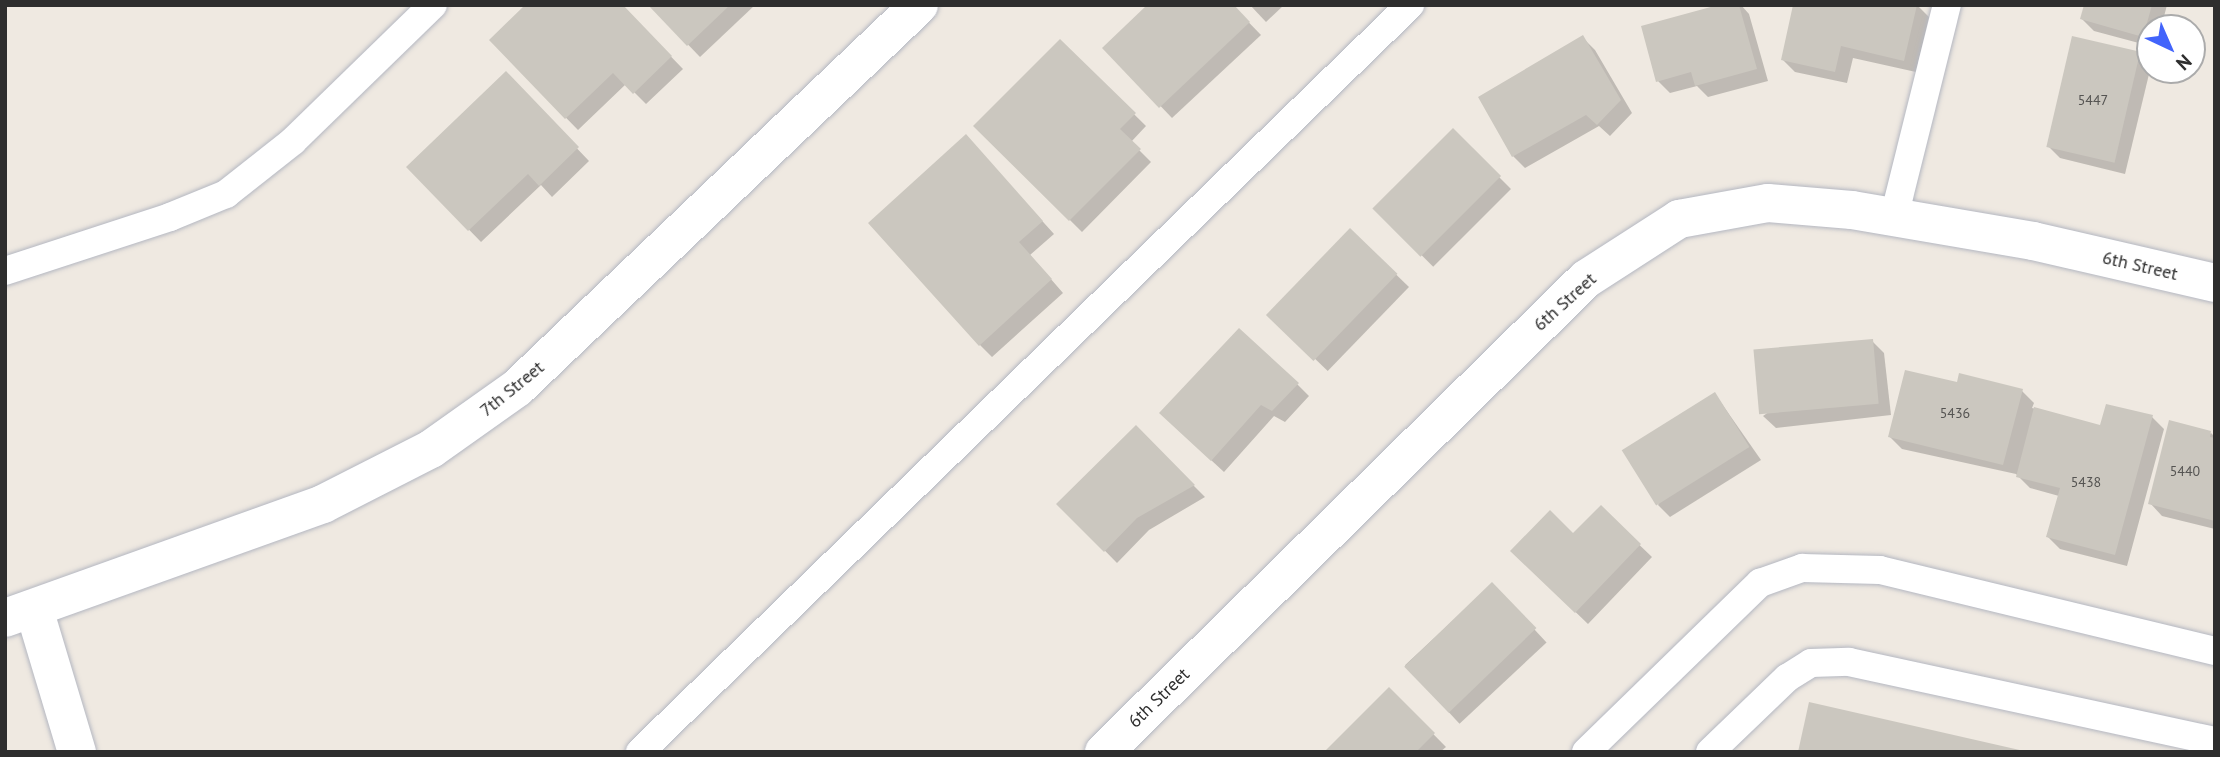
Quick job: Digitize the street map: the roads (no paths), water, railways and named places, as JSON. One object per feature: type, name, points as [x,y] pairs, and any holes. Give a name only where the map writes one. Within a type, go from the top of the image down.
[{"type":"street","name":"7th Street","points":[[20,614],[323,504],[431,449],[517,388],[919,5]]},
{"type":"street","name":"6th Street","points":[[1104,752],[1586,279],[1679,219],[1768,203],[1894,217],[2033,241],[2215,283]]},
{"type":"street","points":[[20,614],[77,752]]},
{"type":"lane","points":[[5,271],[170,217],[226,194],[293,141],[433,5]]},
{"type":"lane","points":[[640,752],[1410,5]]},
{"type":"lane","points":[[1894,217],[1947,5]]},
{"type":"lane","points":[[1586,752],[1760,583],[1802,568],[1880,570],[2215,651]]},
{"type":"lane","points":[[1710,752],[1787,678],[1811,663],[1849,662],[2215,741]]}]
